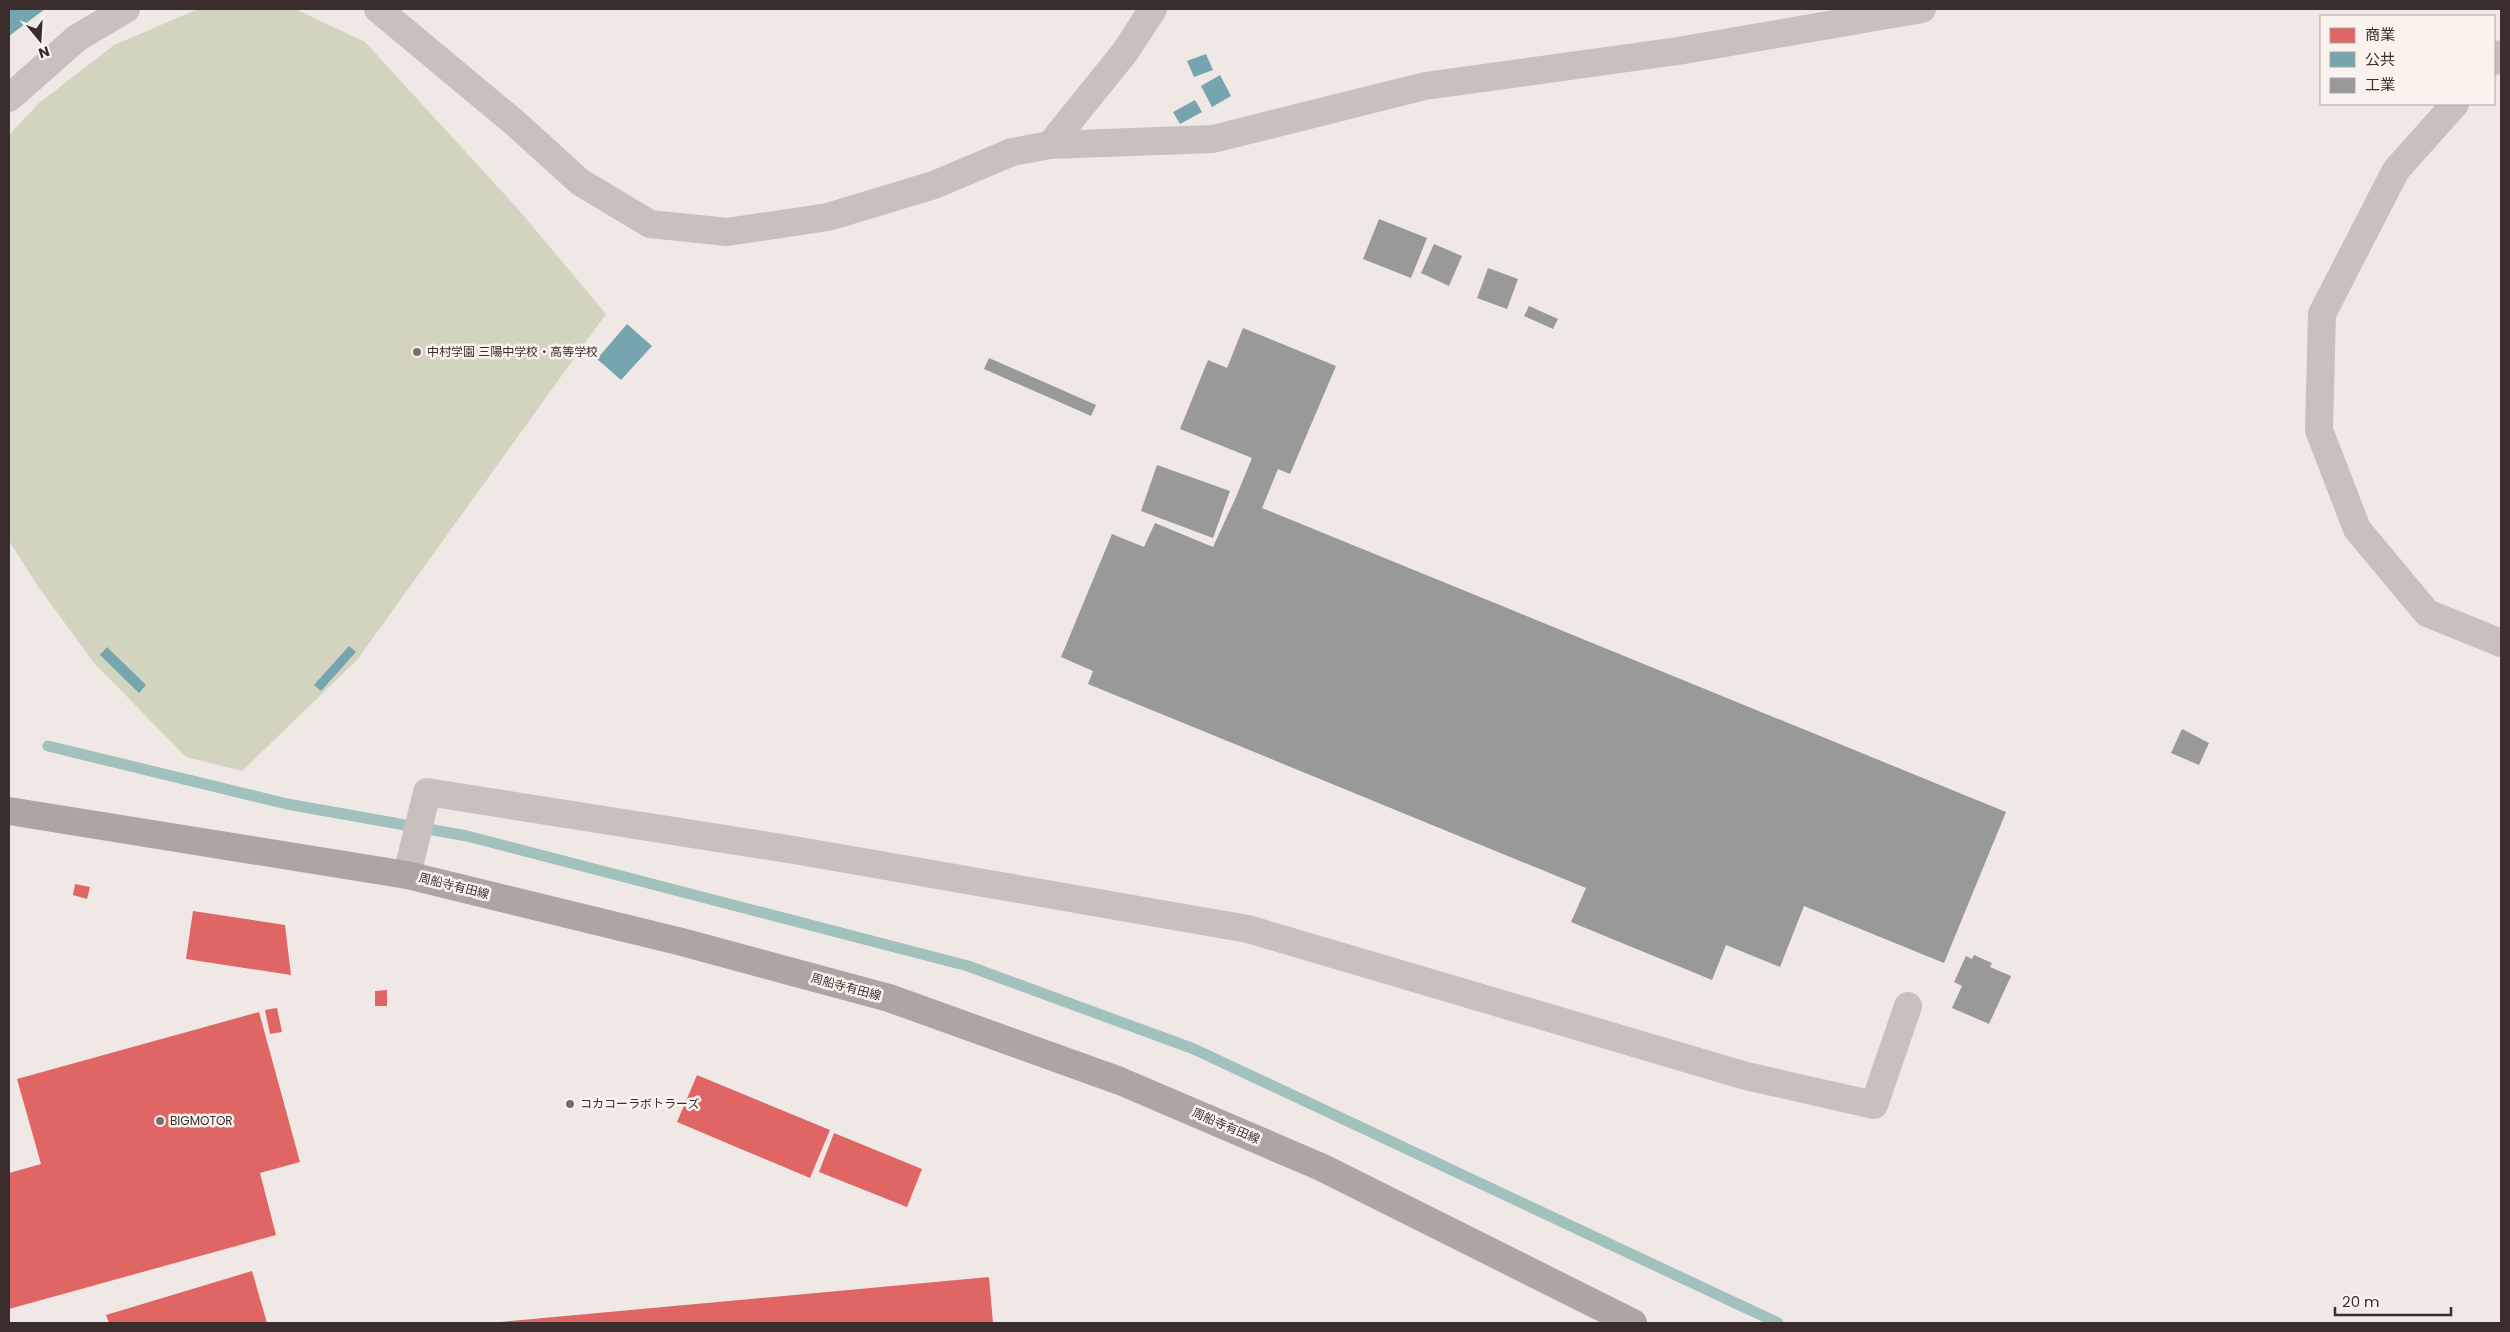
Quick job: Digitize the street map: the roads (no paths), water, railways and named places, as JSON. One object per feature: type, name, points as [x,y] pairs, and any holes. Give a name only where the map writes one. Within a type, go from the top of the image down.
[{"type":"main road","name":"周船寺有田線","points":[[9,810],[407,875],[682,942],[889,998],[1120,1081],[1322,1167],[1632,1323]]},
{"type":"lane","points":[[9,98],[77,38],[126,9]]},
{"type":"lane","points":[[378,9],[508,117],[580,182],[650,224],[727,232],[828,217],[934,185],[1012,152],[1050,145],[1213,139],[1425,86],[1678,51],[1922,9]]},
{"type":"lane","points":[[1050,145],[1125,52],[1154,9]]},
{"type":"lane","points":[[2454,105],[2396,170],[2322,314],[2319,430],[2357,529],[2427,613],[2501,643]]},
{"type":"lane","points":[[407,875],[427,792],[794,850],[1248,929],[1746,1076],[1874,1105],[1908,1006]]},
{"type":"waterway","points":[[48,746],[287,804],[467,836],[968,966],[1194,1049],[1778,1323]]},
{"type":"place","name":"中村学園 三陽中学校・高等学校","points":[[417,352]]},
{"type":"place","name":"コカコーラボトラーズ","points":[[570,1104]]},
{"type":"place","name":"BIGMOTOR","points":[[160,1121]]}]
